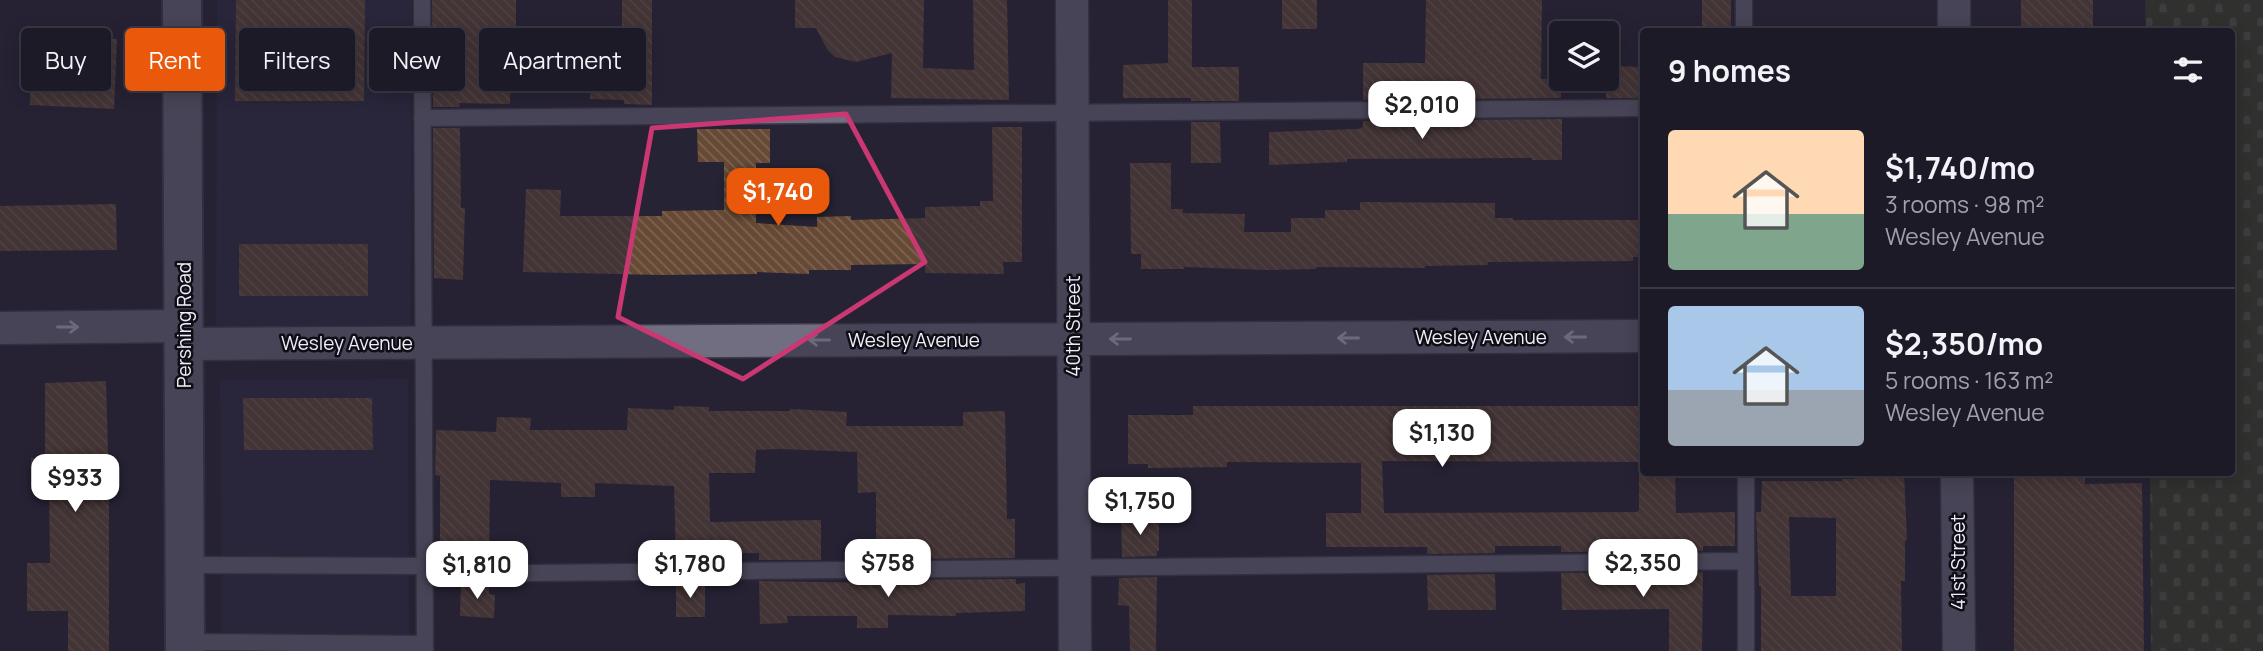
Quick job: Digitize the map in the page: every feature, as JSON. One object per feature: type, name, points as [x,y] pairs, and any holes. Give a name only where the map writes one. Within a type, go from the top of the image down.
[{"type":"main road","name":"Pershing Road","points":[[182,0],[185,647]]},
{"type":"street","name":"40th Street","points":[[1072,0],[1075,651]]},
{"type":"street","points":[[1954,0],[1954,28]]},
{"type":"street","name":"Wesley Avenue","points":[[0,328],[424,342],[1640,336]]},
{"type":"street","name":"41st Street","points":[[1958,476],[1959,651]]},
{"type":"lane","points":[[185,647],[425,648],[422,0]]},
{"type":"lane","points":[[1744,0],[1744,28]]},
{"type":"lane","points":[[422,118],[1640,108]]},
{"type":"lane","points":[[1746,476],[1746,651]]},
{"type":"lane","points":[[185,565],[425,570],[1074,568],[1746,561]]},
{"type":"highlighted area","points":[[846,114],[925,262],[743,379],[618,317],[652,128]]},
{"type":"shaded area","points":[[217,0],[412,0],[412,28],[369,28],[369,91],[412,91],[411,329],[216,328],[217,91],[225,91],[225,28],[217,28]]},
{"type":"shaded area","points":[[408,379],[409,651],[222,651],[220,380]]},
{"type":"green space","points":[[2145,0],[2263,0],[2263,651],[2151,651],[2150,476],[2235,476],[2235,28],[2146,28]]},
{"type":"building","points":[[236,0],[365,0],[364,101],[235,101]]},
{"type":"building","points":[[432,0],[516,0],[516,28],[479,28],[479,91],[510,91],[510,104],[459,103],[460,107],[433,107],[433,91],[465,91],[465,28],[432,28]]},
{"type":"building","points":[[622,0],[652,0],[652,105],[624,104],[624,100],[590,99],[590,91],[646,91],[646,28],[622,28]]},
{"type":"building","points":[[795,0],[924,0],[923,68],[974,70],[973,0],[1007,0],[1009,100],[891,98],[892,53],[856,62],[835,57],[827,49],[816,28],[795,28]]},
{"type":"building","points":[[1168,0],[1192,0],[1192,67],[1239,67],[1239,101],[1123,98],[1123,65],[1168,63]]},
{"type":"building","points":[[1282,0],[1317,0],[1317,29],[1282,29]]},
{"type":"building","points":[[1426,0],[1542,0],[1541,79],[1549,79],[1549,91],[1561,91],[1561,98],[1363,100],[1363,63],[1425,63]]},
{"type":"building","points":[[1702,0],[1731,0],[1731,26],[1702,26]]},
{"type":"building","points":[[2021,0],[2093,0],[2093,28],[2021,28]]},
{"type":"building","points":[[111,39],[117,39],[114,109],[30,105],[30,91],[111,91]]},
{"type":"building","points":[[1619,66],[1640,67],[1640,98],[1606,98],[1606,91],[1619,91]]},
{"type":"building","points":[[1562,119],[1562,160],[1347,159],[1347,162],[1269,165],[1269,132],[1358,129],[1363,127],[1363,121]]},
{"type":"building","points":[[1191,122],[1220,122],[1221,163],[1191,163]]},
{"type":"building","points":[[992,127],[1022,127],[1022,262],[1003,262],[1004,274],[925,273],[925,264],[851,265],[851,270],[809,270],[809,274],[523,272],[526,189],[561,190],[560,216],[662,216],[662,211],[724,210],[724,162],[698,162],[697,129],[770,129],[770,163],[756,163],[756,223],[817,227],[817,217],[851,216],[851,220],[925,218],[925,207],[980,206],[980,201],[993,201]]},
{"type":"building","points":[[433,128],[460,128],[461,208],[465,208],[463,280],[434,278]]},
{"type":"building","points":[[1130,163],[1171,163],[1171,209],[1183,209],[1183,213],[1245,214],[1244,232],[1291,232],[1291,218],[1325,218],[1325,210],[1360,210],[1360,202],[1495,203],[1495,218],[1513,220],[1640,220],[1640,257],[1633,257],[1633,261],[1488,262],[1488,265],[1425,268],[1141,269],[1141,254],[1131,254]]},
{"type":"building","points":[[116,204],[117,250],[0,251],[0,206]]},
{"type":"building","points":[[239,244],[368,244],[368,296],[239,296]]},
{"type":"building","points":[[106,381],[109,651],[68,651],[68,611],[27,611],[27,563],[50,563],[49,489],[31,489],[31,458],[45,458],[45,383]]},
{"type":"building","points":[[243,398],[372,398],[373,450],[244,450]]},
{"type":"building","points":[[674,406],[709,407],[709,411],[790,409],[847,412],[846,426],[963,426],[963,412],[1005,411],[1007,519],[1015,519],[1015,558],[876,559],[876,492],[858,493],[857,452],[780,449],[756,450],[755,473],[709,473],[710,522],[821,520],[821,560],[759,560],[759,553],[706,553],[705,561],[676,561],[674,486],[595,483],[595,497],[561,497],[561,483],[490,480],[489,563],[462,563],[463,555],[440,554],[440,476],[435,475],[436,430],[496,432],[497,417],[531,418],[530,430],[627,430],[628,408],[674,410]]},
{"type":"building","points":[[1193,406],[1640,406],[1640,462],[1382,461],[1384,513],[1637,512],[1640,472],[1640,476],[1675,476],[1676,513],[1735,512],[1735,546],[1703,546],[1703,551],[1561,552],[1561,546],[1495,546],[1495,553],[1427,554],[1427,547],[1326,547],[1326,513],[1361,513],[1361,463],[1227,462],[1227,467],[1148,468],[1148,464],[1128,464],[1128,415],[1193,415]]},
{"type":"building","points":[[1855,476],[1904,476],[1907,540],[1905,581],[1901,581],[1902,651],[1761,651],[1761,586],[1756,512],[1761,512],[1762,481],[1855,479]],"holes":[[[1789,517],[1836,518],[1836,596],[1791,596]]]},
{"type":"building","points":[[2014,476],[2085,476],[2085,484],[2142,483],[2144,651],[2014,651]]},
{"type":"building","points":[[1121,517],[1159,517],[1157,556],[1122,557]]},
{"type":"building","points":[[1703,572],[1702,651],[1669,651],[1669,609],[1562,610],[1561,573]]},
{"type":"building","points":[[1495,574],[1496,610],[1428,610],[1427,575]]},
{"type":"building","points":[[1157,577],[1156,651],[1130,651],[1129,606],[1118,605],[1119,578]]},
{"type":"building","points":[[1016,579],[1016,584],[1025,583],[1025,611],[956,613],[956,616],[888,615],[888,628],[857,628],[857,616],[787,616],[788,623],[760,624],[759,581],[876,583],[876,580]]},
{"type":"building","points":[[676,582],[705,582],[705,617],[676,617]]},
{"type":"building","points":[[461,584],[489,584],[489,594],[495,595],[494,618],[460,616]]}]
